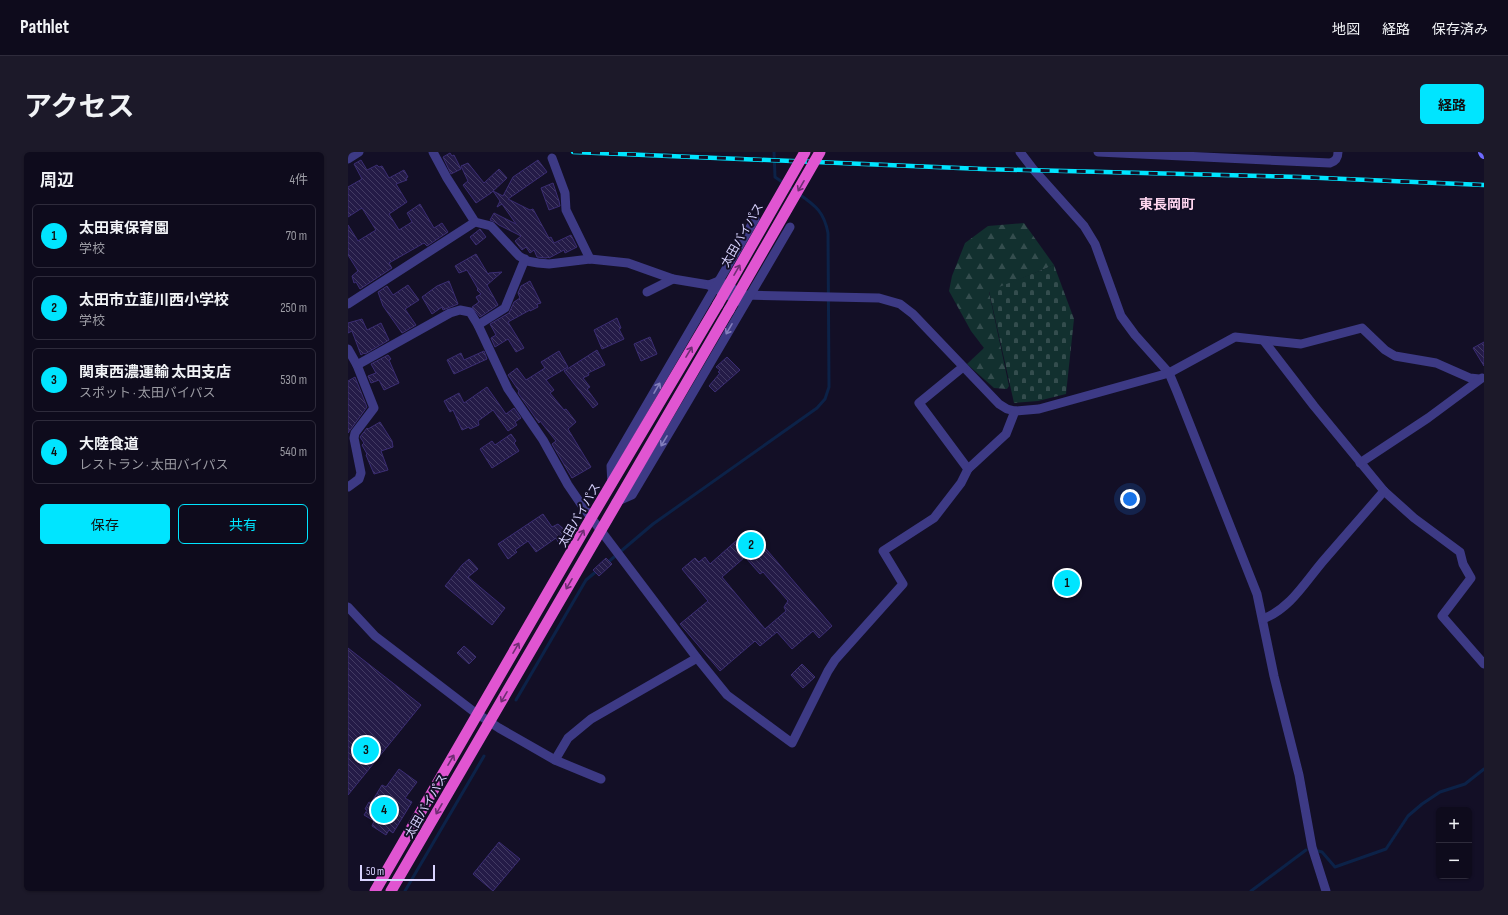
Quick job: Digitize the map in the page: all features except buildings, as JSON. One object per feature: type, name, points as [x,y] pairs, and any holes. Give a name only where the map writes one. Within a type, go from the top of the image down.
[{"type":"highway","name":"太田バイパス","points":[[375,891],[591,518],[806,152]]},
{"type":"highway","name":"太田バイパス","points":[[391,891],[820,152]]},
{"type":"street","points":[[348,159],[360,152]]},
{"type":"street","points":[[433,152],[447,178],[475,222],[491,226],[519,256],[525,259],[538,263],[549,264],[590,259],[628,263],[673,279],[714,285],[741,302],[749,295],[879,298],[900,304],[913,314],[999,404],[1007,409],[1015,411],[1039,409],[1169,373],[1235,337],[1301,344],[1362,328],[1385,350],[1395,356],[1436,363],[1470,378],[1482,378]]},
{"type":"street","points":[[1020,152],[1033,170],[1084,226],[1095,244],[1121,316],[1135,335],[1169,373],[1257,594],[1274,676],[1299,775],[1312,848],[1326,891]]},
{"type":"street","points":[[1098,152],[1287,156],[1330,163],[1335,161],[1338,157],[1338,152]]},
{"type":"street","points":[[552,158],[565,193],[566,210],[590,259]]},
{"type":"street","points":[[612,484],[611,466],[714,285],[755,219]]},
{"type":"street","points":[[348,304],[475,222]]},
{"type":"street","points":[[616,502],[632,494],[790,227]]},
{"type":"street","points":[[478,325],[505,308],[525,259]]},
{"type":"street","points":[[648,292],[673,279]]},
{"type":"street","points":[[357,365],[450,313],[460,310],[470,312],[478,325],[508,389],[543,440],[568,485],[591,518],[697,658],[728,695],[792,742],[835,660],[903,584],[883,551],[934,518],[961,483],[968,470],[1006,434],[1015,411]]},
{"type":"street","points":[[1264,340],[1360,463],[1384,491],[1414,518],[1460,552],[1471,578],[1442,616],[1484,664]]},
{"type":"street","points":[[348,349],[357,365],[374,408],[355,433],[354,438],[361,473],[359,479],[348,487]]},
{"type":"street","points":[[963,367],[919,403],[968,470]]},
{"type":"street","points":[[1360,463],[1428,418],[1482,378]]},
{"type":"street","points":[[1263,619],[1274,615],[1298,594],[1322,562],[1384,491]]},
{"type":"street","points":[[348,607],[374,636],[478,714],[555,760],[601,779]]},
{"type":"street","points":[[555,760],[568,738],[590,719],[697,658]]},
{"type":"green space","points":[[1024,223],[1054,265],[989,292],[1009,386],[1007,389],[994,388],[967,364],[984,348],[971,331],[949,291],[952,276],[965,243],[988,226]]},
{"type":"green space","points":[[1054,265],[1074,319],[1066,394],[1038,401],[1014,403],[989,291]]},
{"type":"waterway","points":[[774,152],[775,177],[795,191]]},
{"type":"waterway","points":[[607,563],[653,524],[817,408],[825,399],[829,387],[828,233],[822,215],[810,202],[799,194]]},
{"type":"waterway","points":[[516,700],[586,580],[598,570]]},
{"type":"waterway","points":[[405,891],[484,756]]},
{"type":"waterway","points":[[1318,851],[1322,852],[1335,867],[1386,849],[1408,816],[1422,804],[1440,792],[1465,784],[1484,769]]},
{"type":"waterway","points":[[1251,891],[1306,850]]},
{"type":"railway","points":[[573,152],[983,169],[1299,177],[1484,185]]},
{"type":"place","name":"太田市立韮川西小学校","points":[[751,545]]},
{"type":"place","name":"太田東保育園","points":[[1067,583]]},
{"type":"place","name":"関東西濃運輸 太田支店","points":[[366,750]]},
{"type":"place","name":"大陸食道","points":[[384,810]]},
{"type":"district","name":"東長岡町","points":[[1167,204]]}]
